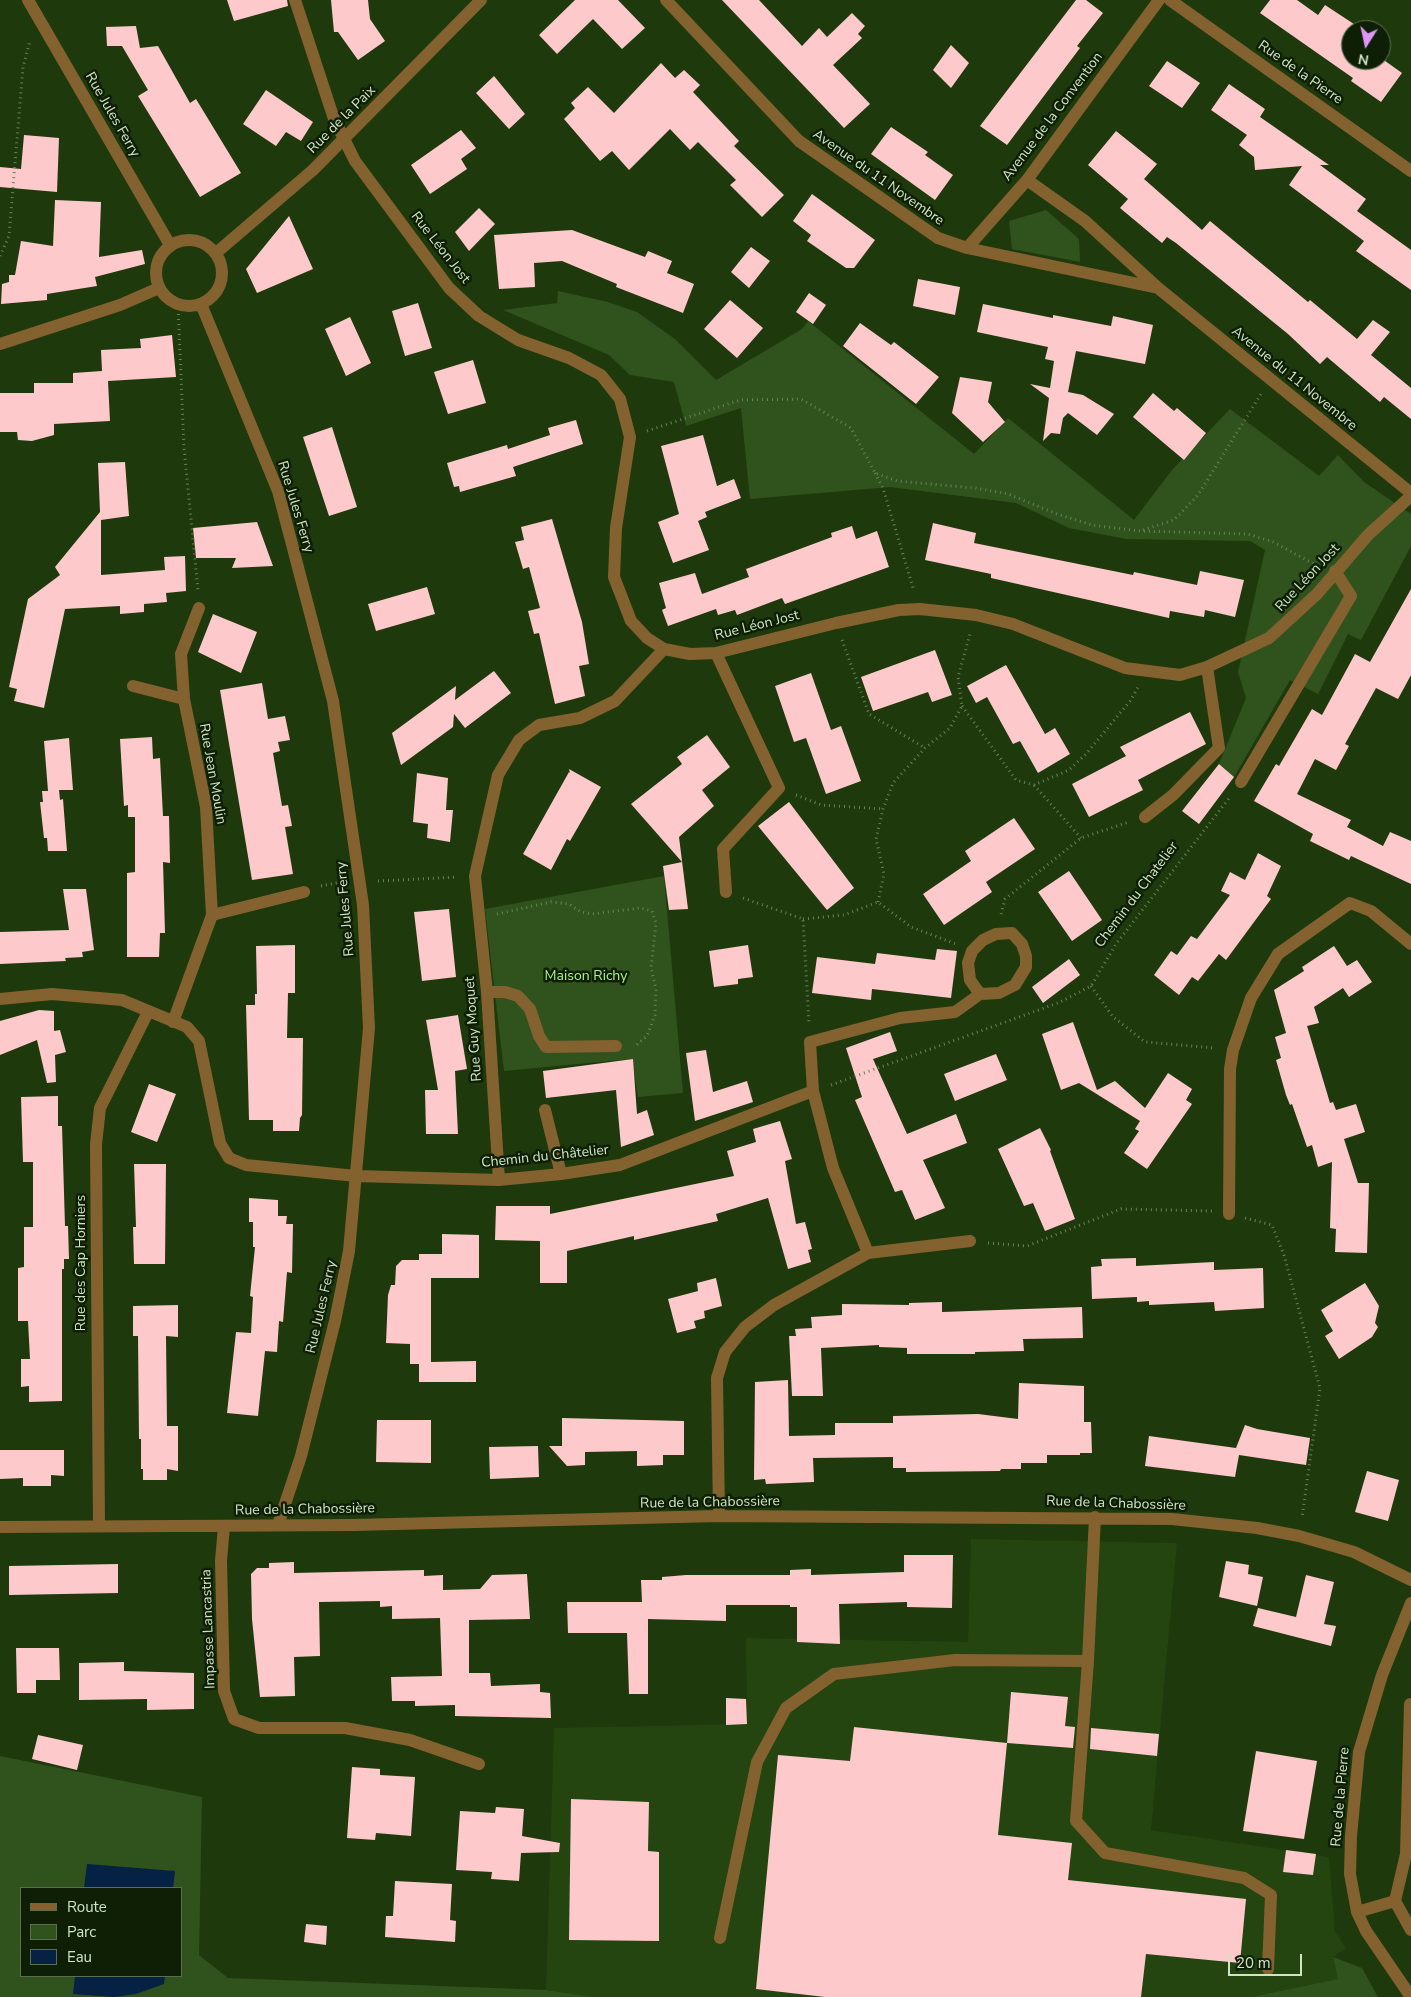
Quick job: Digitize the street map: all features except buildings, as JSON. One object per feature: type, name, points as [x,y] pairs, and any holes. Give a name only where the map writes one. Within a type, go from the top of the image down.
[{"type":"street","name":"Rue Jules Ferry","points":[[28,0],[170,245]]},
{"type":"street","name":"Rue Léon Jost","points":[[295,0],[334,119],[355,161],[449,288],[479,316],[518,340],[569,358],[601,375],[620,399],[630,437],[616,528],[614,577],[632,622],[647,638],[664,649],[690,654],[716,653],[836,623],[899,610],[920,609],[976,614],[1013,624],[1124,668],[1180,675],[1207,667],[1269,638],[1317,594],[1368,535],[1411,494]]},
{"type":"street","name":"Rue de la Paix","points":[[216,253],[276,204],[481,0]]},
{"type":"street","name":"Avenue du 11 Novembre","points":[[666,0],[799,141],[938,238],[966,248],[1158,288]]},
{"type":"street","name":"Avenue de la Convention","points":[[966,248],[1027,180],[1159,0]]},
{"type":"street","name":"Rue de la Pierre","points":[[1170,0],[1411,171]]},
{"type":"street","name":"Avenue du 11 Novembre","points":[[1027,180],[1084,221],[1158,288],[1411,494]]},
{"type":"street","points":[[183,240],[196,240],[206,244],[216,253],[222,269],[221,281],[215,293],[201,304],[190,306],[178,304],[165,296],[159,288],[156,277],[157,263],[170,245],[183,240]]},
{"type":"street","points":[[0,344],[120,305],[159,288]]},
{"type":"street","name":"Rue Jules Ferry","points":[[201,304],[278,491],[333,701],[362,882],[369,1028],[350,1252],[336,1321],[301,1456],[278,1525]]},
{"type":"street","points":[[1241,782],[1351,596],[1335,571]]},
{"type":"street","name":"Rue Jean Moulin","points":[[173,1022],[212,915],[206,807],[184,699],[182,654],[200,608]]},
{"type":"street","name":"Rue Guy Moquet","points":[[499,1180],[487,992],[475,876],[498,775],[519,740],[539,726],[580,718],[615,701],[664,649]]},
{"type":"street","points":[[716,653],[779,788],[723,849],[726,892]]},
{"type":"street","points":[[1145,817],[1173,795],[1219,748],[1207,667]]},
{"type":"street","points":[[133,686],[184,699]]},
{"type":"street","points":[[212,915],[304,892]]},
{"type":"street","points":[[1229,1214],[1230,1069],[1233,1050],[1251,998],[1278,954],[1350,903],[1371,910],[1411,944]]},
{"type":"street","points":[[868,1253],[833,1168],[813,1091],[810,1042],[900,1018],[955,1012],[980,994],[999,993],[1014,985],[1026,967],[1026,956],[1022,944],[1012,933],[996,934],[983,940],[972,951],[968,963],[970,980],[980,994]]},
{"type":"street","points":[[487,992],[505,992],[518,996],[530,1009],[539,1036],[546,1047],[616,1046]]},
{"type":"street","name":"Chemin du Châtelier","points":[[0,999],[52,994],[122,1000],[186,1027],[198,1042],[220,1143],[229,1158],[246,1166],[356,1176],[499,1180],[562,1174],[620,1165],[813,1091]]},
{"type":"street","name":"Rue des Cap Horniers","points":[[100,1526],[96,1144],[100,1108],[148,1012]]},
{"type":"street","points":[[545,1110],[562,1174]]},
{"type":"street","points":[[719,1516],[717,1378],[726,1352],[745,1327],[774,1304],[868,1253],[970,1242]]},
{"type":"street","name":"Rue de la Chabossière","points":[[0,1527],[224,1526],[719,1516],[1172,1519],[1256,1528],[1299,1536],[1354,1552],[1411,1580]]},
{"type":"street","points":[[1095,1518],[1088,1661],[1076,1821],[1105,1853],[1244,1878],[1270,1895],[1268,1969]]},
{"type":"street","name":"Impasse Lancastria","points":[[224,1526],[221,1561],[224,1691],[234,1719],[259,1728],[345,1728],[410,1740],[479,1764]]},
{"type":"street","name":"Rue de la Pierre","points":[[1411,1603],[1382,1675],[1359,1752],[1350,1865],[1357,1912],[1376,1948],[1411,1996]]},
{"type":"street","points":[[720,1938],[757,1762],[786,1708],[811,1688],[834,1674],[955,1660],[1088,1661]]},
{"type":"street","points":[[1410,1704],[1408,1854],[1395,1901],[1411,1930]]},
{"type":"street","points":[[1357,1912],[1395,1901]]},
{"type":"street","name":"Rue de la Pierre","points":[[1394,1972],[1411,1985]]},
{"type":"path","points":[[0,256],[9,236],[23,67],[27,47],[40,20]]},
{"type":"path","points":[[178,304],[184,448],[200,608]]},
{"type":"path","points":[[1140,531],[1174,520],[1198,495],[1269,379]]},
{"type":"path","points":[[630,437],[740,400],[801,399],[851,428],[883,488],[920,609]]},
{"type":"path","points":[[875,473],[897,481],[975,488],[1008,494],[1056,514],[1092,525],[1140,531],[1248,534],[1273,542],[1318,567],[1335,571]]},
{"type":"path","points":[[976,614],[958,677],[962,706],[1016,780],[1034,785],[1082,838]]},
{"type":"path","points":[[836,623],[869,714],[925,748]]},
{"type":"path","points":[[1034,785],[1069,770],[1086,754],[1131,700],[1145,671]]},
{"type":"path","points":[[878,902],[884,874],[876,839],[883,809],[894,783],[925,748],[950,728],[962,706]]},
{"type":"path","name":"Chemin du Chatelier","points":[[1091,986],[1116,944],[1241,782]]},
{"type":"path","points":[[779,788],[821,805],[883,809]]},
{"type":"path","points":[[996,934],[1005,899],[1082,838],[1145,817]]},
{"type":"path","points":[[304,892],[325,885],[475,876]]},
{"type":"path","points":[[726,892],[803,920],[844,915],[878,902]]},
{"type":"path","points":[[495,918],[497,912],[551,902],[568,904],[581,912],[592,914],[640,908],[652,911],[656,923],[651,968],[656,989],[655,1016],[648,1036],[635,1047],[616,1046]]},
{"type":"path","points":[[878,902],[911,927],[972,951]]},
{"type":"path","points":[[803,920],[810,1042]]},
{"type":"path","points":[[813,1091],[1058,1003],[1091,986],[1113,1017],[1145,1042],[1233,1050]]},
{"type":"path","points":[[970,1242],[1027,1246],[1122,1209],[1202,1210],[1229,1214],[1272,1225],[1284,1255],[1320,1388],[1299,1536]]},
{"type":"shaded area","points":[[971,1539],[1177,1543],[1151,1830],[1329,1857],[1335,1931],[1346,1949],[1333,1957],[1339,1979],[1251,1997],[594,1997],[546,1990],[554,1728],[747,1724],[746,1638],[968,1642]]},
{"type":"green space","points":[[1046,210],[1079,239],[1080,262],[1012,249],[1009,221]]},
{"type":"green space","points":[[558,291],[608,302],[637,312],[675,339],[716,380],[802,329],[808,321],[974,454],[1008,418],[1134,520],[1172,470],[1230,409],[1319,476],[1338,455],[1364,482],[1411,514],[1411,546],[1361,640],[1348,634],[1318,694],[1290,680],[1234,777],[1219,764],[1246,698],[1238,672],[1265,550],[1250,541],[1126,539],[1069,528],[1016,503],[890,487],[750,499],[741,408],[686,426],[674,382],[630,375],[609,355],[503,310],[557,303]]},
{"type":"green space","name":"Maison Richy","points":[[664,876],[683,1093],[638,1097],[632,1059],[504,1071],[485,909]]},
{"type":"green space","points":[[0,1756],[202,1797],[199,1955],[228,1978],[546,1990],[594,1997],[0,1997]]},
{"type":"green space","points":[[1333,1957],[1362,1968],[1378,1997],[1251,1997],[1338,1979]]},
{"type":"water","points":[[87,1864],[175,1871],[173,1887],[84,1887]]},
{"type":"water","points":[[75,1977],[165,1977],[164,1984],[136,1994],[114,1997],[73,1994]]}]
